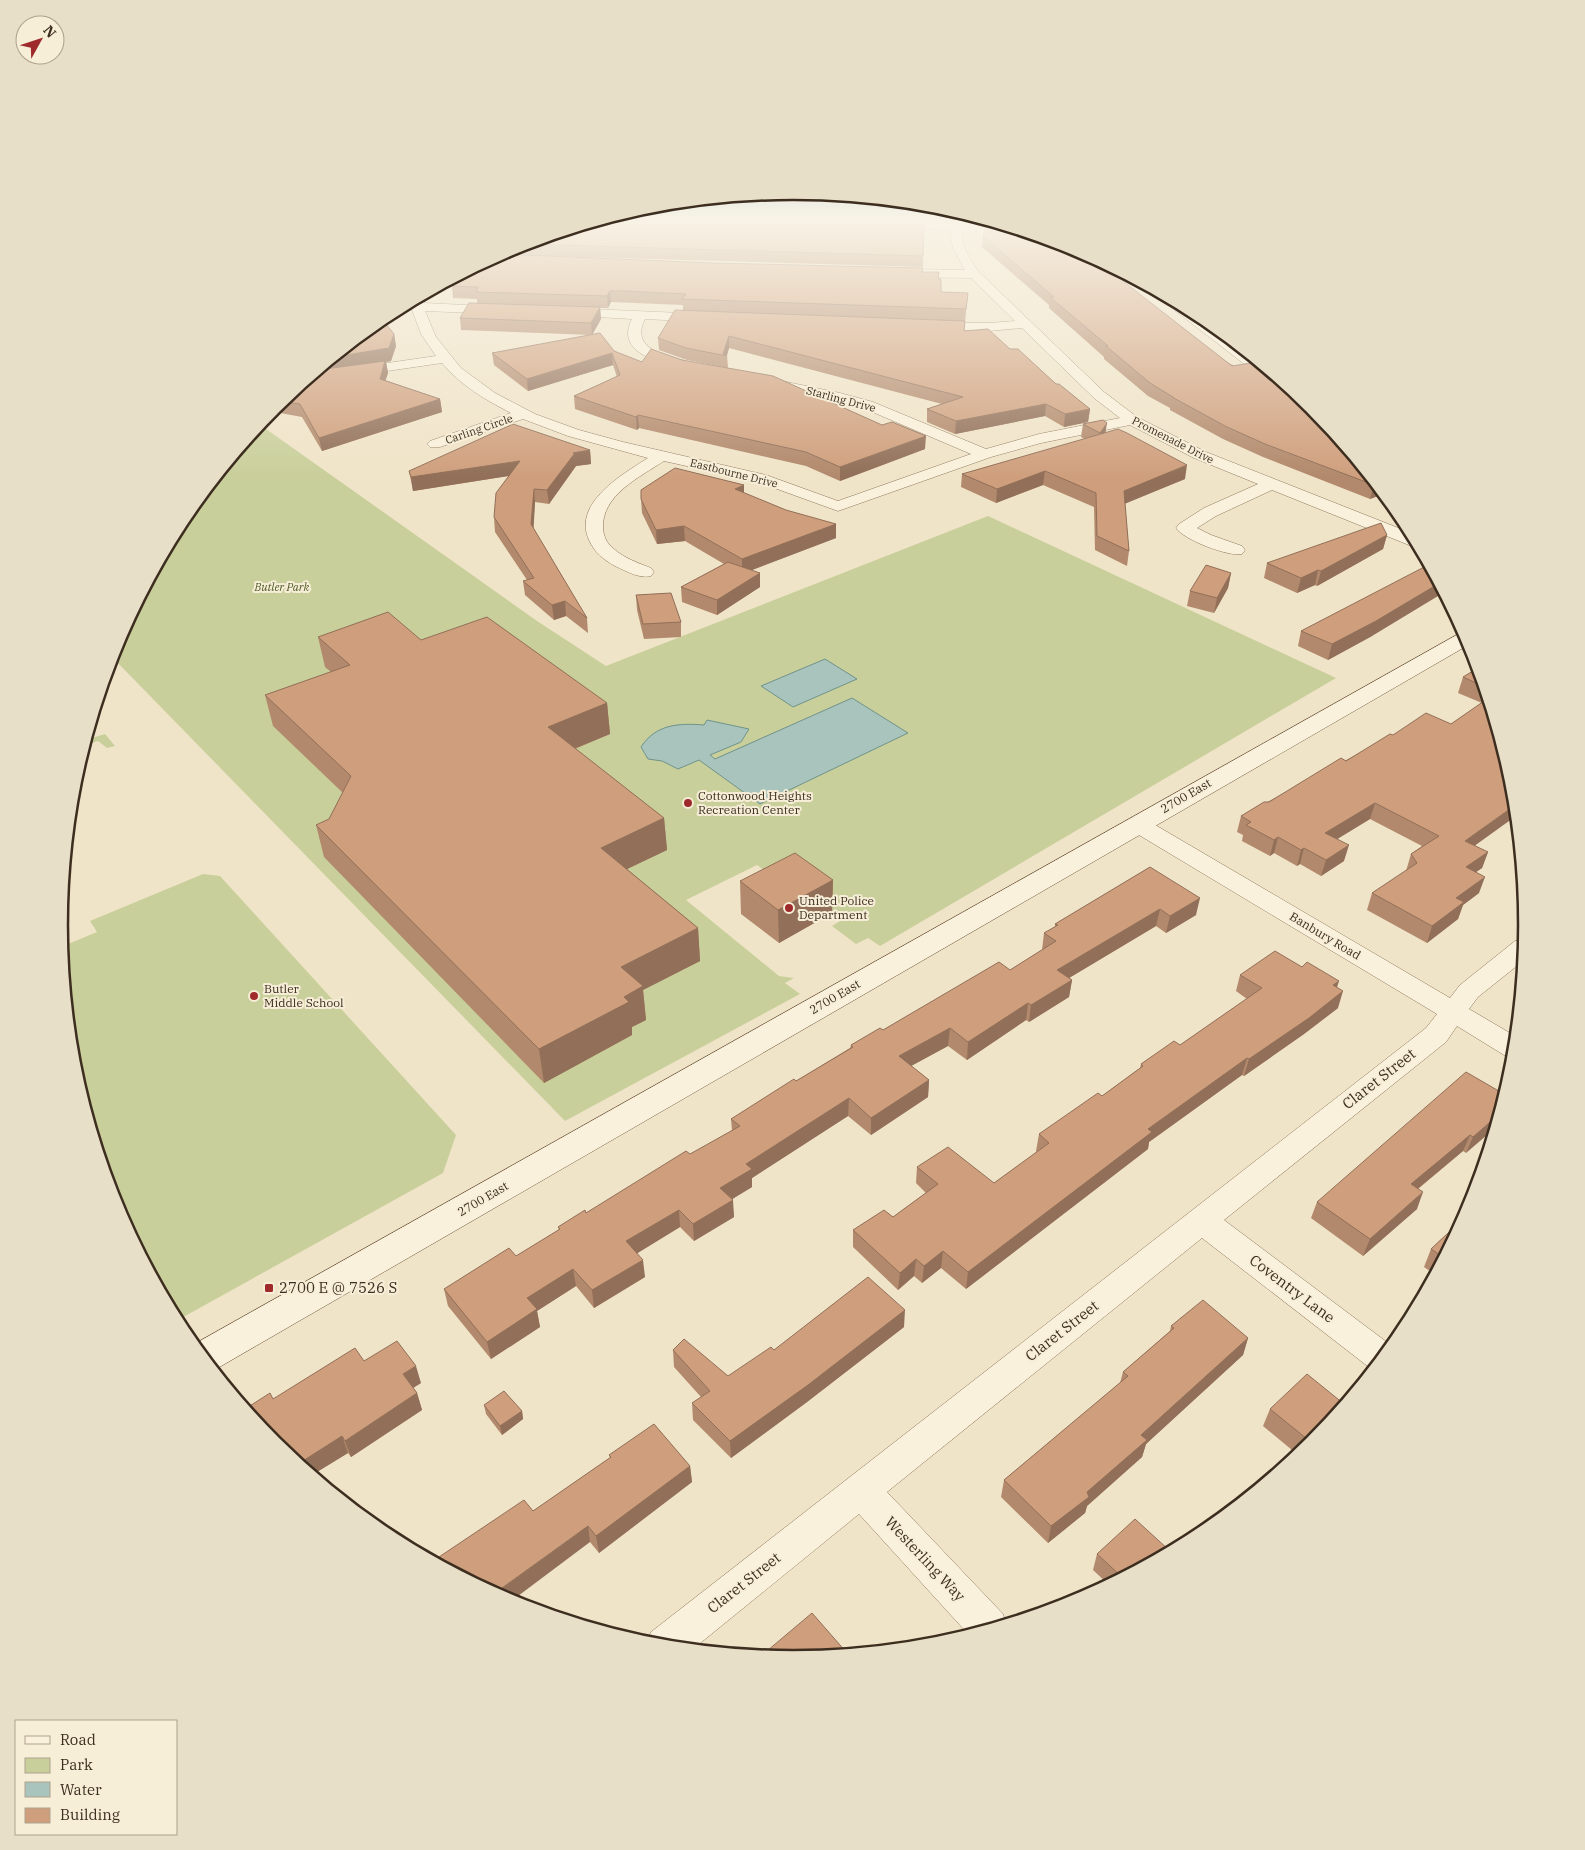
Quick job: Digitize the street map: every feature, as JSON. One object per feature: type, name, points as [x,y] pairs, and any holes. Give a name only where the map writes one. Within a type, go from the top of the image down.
[{"type":"street","name":"Eastbourne Drive","points":[[419,304],[422,325],[442,359],[474,387],[494,400],[524,414],[585,436],[771,481],[838,506],[985,454],[1039,439],[1132,420]]},
{"type":"street","points":[[446,304],[510,310]]},
{"type":"street","name":"Promenade Drive","points":[[1005,304],[1099,395],[1132,420],[1200,456],[1404,537]]},
{"type":"street","points":[[554,312],[714,318]]},
{"type":"street","points":[[641,315],[634,332],[635,340],[641,347],[656,356],[698,369]]},
{"type":"street","points":[[917,326],[989,327],[1025,324]]},
{"type":"street","points":[[343,374],[442,359]]},
{"type":"street","name":"Starling Drive","points":[[762,381],[840,397],[868,405],[985,454]]},
{"type":"street","name":"Carling Circle","points":[[435,444],[524,414]]},
{"type":"street","points":[[644,572],[619,561],[603,549],[596,538],[592,524],[600,503],[610,493],[663,455]]},
{"type":"street","points":[[1236,550],[1205,539],[1185,528],[1210,512],[1271,484]]},
{"type":"street","name":"2700 East","points":[[209,1355],[1459,641]]},
{"type":"street","name":"Banbury Road","points":[[1137,824],[1507,1044]]},
{"type":"street","name":"Claret Street","points":[[673,1640],[1436,1034],[1469,991],[1517,952]]},
{"type":"street","name":"Coventry Lane","points":[[1202,1220],[1377,1354]]},
{"type":"street","name":"Westerling Way","points":[[861,1490],[985,1624]]},
{"type":"green space","name":"Cottonwood Heights Recreation Center","points":[[265,428],[537,621],[606,666],[988,516],[1336,678],[880,946],[868,938],[856,944],[832,926],[842,920],[780,874],[773,877],[757,865],[686,900],[779,976],[794,978],[785,983],[800,994],[565,1121],[117,663],[142,604],[190,522],[217,484]]},
{"type":"green space","points":[[105,734],[115,746],[107,748],[98,741],[90,744],[92,738]]},
{"type":"green space","points":[[203,874],[220,876],[456,1135],[443,1173],[183,1317],[142,1246],[106,1158],[92,1113],[81,1066],[74,1020],[68,944],[97,932],[90,921]]},
{"type":"water","points":[[825,659],[857,679],[793,707],[761,686]]},
{"type":"water","points":[[852,698],[908,733],[760,804],[699,760],[678,769],[662,761],[648,759],[641,747],[647,739],[661,729],[686,724],[704,725],[707,720],[749,729],[741,742],[710,755],[715,759]]},
{"type":"building","points":[[468,304],[600,307],[591,323],[460,318]]},
{"type":"building","points":[[833,304],[967,304],[966,309]]},
{"type":"building","points":[[1059,304],[1153,304],[1232,366],[1250,363],[1271,380],[1338,447],[1367,482],[1265,444],[1225,426],[1150,383],[1106,346],[1108,346]]},
{"type":"building","points":[[675,310],[965,321],[964,331],[988,329],[1010,349],[1018,349],[1056,384],[1059,384],[1090,409],[1065,414],[1046,404],[956,421],[927,409],[963,397],[729,336],[723,354],[727,356],[686,348],[658,338]]},
{"type":"building","points":[[386,325],[394,334],[389,348],[344,355]]},
{"type":"building","points":[[600,333],[614,351],[642,362],[651,349],[682,360],[773,376],[882,425],[892,422],[926,436],[840,467],[806,452],[638,415],[636,417],[574,396],[620,375],[612,353],[527,379],[492,353]]},
{"type":"building","points":[[385,361],[380,379],[440,399],[319,438],[300,404],[290,403],[328,369]]},
{"type":"building","points":[[1103,420],[1107,423],[1100,433],[1083,424]]},
{"type":"building","points":[[513,424],[590,450],[573,453],[575,453],[547,490],[534,489],[531,524],[587,618],[565,601],[552,605],[523,581],[534,578],[494,517],[496,493],[520,461],[411,477],[409,471]]},
{"type":"building","points":[[1118,429],[1187,465],[1124,491],[1129,551],[1097,536],[1096,493],[1045,471],[997,489],[962,474]]},
{"type":"building","points":[[675,468],[744,485],[735,489],[786,510],[836,524],[742,559],[684,526],[656,530],[641,499],[641,490]]},
{"type":"building","points":[[1381,523],[1387,535],[1321,571],[1318,570],[1301,578],[1267,563]]},
{"type":"building","points":[[728,562],[760,573],[717,600],[681,587]]},
{"type":"building","points":[[1206,565],[1231,573],[1217,598],[1190,591]]},
{"type":"building","points":[[1423,568],[1433,587],[1376,621],[1332,644],[1301,631]]},
{"type":"building","points":[[671,593],[681,622],[643,624],[636,595]]},
{"type":"building","points":[[388,612],[421,640],[487,617],[607,703],[548,727],[664,818],[601,848],[698,928],[621,967],[643,986],[624,997],[629,1002],[539,1049],[316,825],[329,819],[351,776],[265,695],[350,665],[318,637]]},
{"type":"building","points":[[1471,672],[1475,683],[1463,677]]},
{"type":"building","points":[[1482,702],[1493,737],[1508,810],[1465,841],[1488,852],[1466,867],[1485,877],[1456,898],[1464,902],[1432,926],[1372,893],[1417,863],[1411,854],[1439,836],[1375,803],[1325,833],[1349,845],[1326,860],[1304,848],[1301,850],[1278,837],[1274,840],[1246,825],[1251,822],[1241,816],[1264,802],[1269,802],[1341,758],[1346,761],[1390,734],[1393,735],[1426,713],[1451,724]]},
{"type":"building","points":[[795,853],[833,880],[778,910],[740,881]]},
{"type":"building","points":[[1150,867],[1200,898],[1170,916],[1160,909],[1057,970],[1072,980],[1031,1005],[1028,1003],[968,1042],[950,1028],[899,1056],[929,1080],[871,1118],[849,1098],[746,1164],[752,1169],[720,1188],[733,1200],[693,1224],[679,1210],[626,1241],[643,1260],[592,1290],[573,1269],[527,1298],[537,1309],[487,1342],[444,1289],[509,1248],[516,1256],[560,1229],[558,1227],[585,1210],[586,1213],[686,1151],[690,1154],[740,1126],[731,1119],[794,1079],[796,1081],[853,1047],[851,1045],[880,1028],[883,1030],[999,962],[1010,970],[1056,941],[1044,933],[1058,925],[1055,924]]},
{"type":"building","points":[[1275,951],[1302,967],[1307,962],[1339,981],[1333,985],[1343,991],[1309,1018],[1249,1059],[1247,1058],[1148,1129],[1152,1132],[968,1272],[943,1251],[924,1266],[916,1259],[900,1273],[853,1230],[884,1210],[893,1217],[938,1184],[917,1167],[948,1147],[994,1183],[1049,1143],[1039,1134],[1098,1093],[1102,1096],[1143,1066],[1141,1064],[1174,1041],[1180,1045],[1262,988],[1240,975]]},
{"type":"building","points":[[1466,1072],[1498,1091],[1490,1122],[1473,1137],[1470,1135],[1411,1184],[1423,1192],[1370,1239],[1317,1202]]},
{"type":"building","points":[[1449,1232],[1439,1254],[1431,1249]]},
{"type":"building","points":[[868,1277],[905,1310],[808,1385],[730,1441],[692,1403],[710,1391],[673,1350],[684,1339],[728,1376],[771,1347],[774,1350]]},
{"type":"building","points":[[1203,1300],[1248,1338],[1141,1435],[1147,1440],[1087,1492],[1089,1497],[1051,1526],[1004,1480],[1128,1376],[1123,1372],[1174,1328],[1171,1326]]},
{"type":"building","points":[[397,1341],[416,1366],[403,1374],[417,1393],[345,1441],[342,1436],[304,1460],[250,1406],[270,1393],[273,1399],[355,1348],[364,1361]]},
{"type":"building","points":[[1307,1374],[1340,1401],[1305,1438],[1270,1409]]},
{"type":"building","points":[[504,1391],[522,1411],[500,1426],[484,1405]]},
{"type":"building","points":[[654,1424],[690,1466],[596,1536],[588,1526],[501,1589],[438,1557],[524,1500],[533,1511],[611,1457],[609,1455]]},
{"type":"building","points":[[1135,1519],[1165,1547],[1117,1573],[1097,1554]]},
{"type":"building","points":[[812,1613],[842,1648],[792,1650],[769,1649]]},
{"type":"place","name":"Cottonwood Heights Recreation Center","points":[[688,803]]},
{"type":"place","name":"United Police Department","points":[[789,908]]},
{"type":"place","name":"Butler Middle School","points":[[254,996]]},
{"type":"place","name":"2700 E @ 7526 S","points":[[269,1288]]},
{"type":"park label","name":"Butler Park","points":[[282,587]]}]
